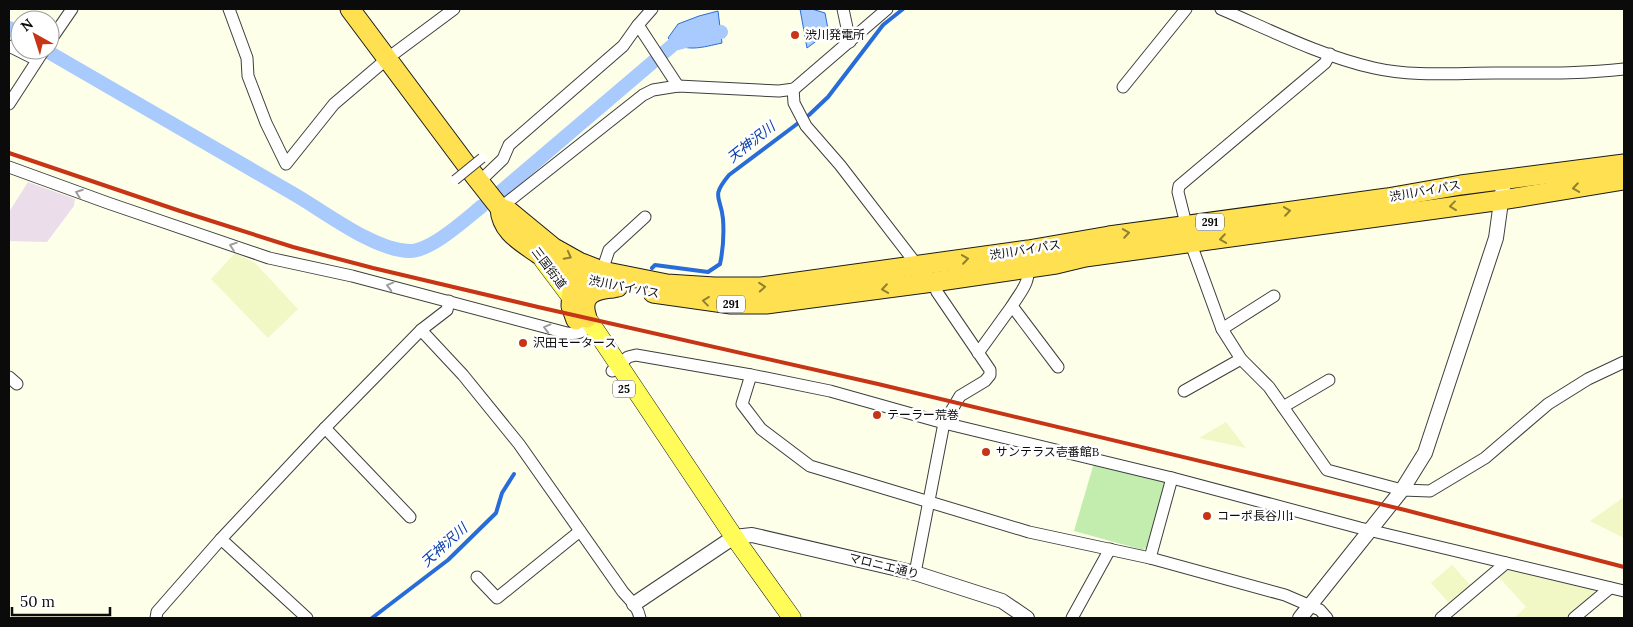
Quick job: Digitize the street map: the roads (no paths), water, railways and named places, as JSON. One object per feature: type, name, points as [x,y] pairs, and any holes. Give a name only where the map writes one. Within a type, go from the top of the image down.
[{"type":"highway","name":"三国街道","points":[[350,9],[500,208]]},
{"type":"highway","name":"渋川バイパス","points":[[1624,164],[1461,185],[1387,198],[1109,236],[1028,259],[933,282],[766,304],[714,302],[680,298],[584,279],[559,269],[538,253],[516,240],[504,225],[500,215],[500,208],[509,211],[554,248],[579,262],[602,271],[667,284],[737,288],[782,285],[917,265],[1028,259],[1085,257],[1191,244],[1416,210],[1502,200],[1624,180]]},
{"type":"highway","points":[[585,323],[571,306],[572,290],[584,279],[602,271]]},
{"type":"highway","points":[[585,323],[584,307],[589,296],[598,290],[622,288]]},
{"type":"main road","name":"三国街道","points":[[500,208],[538,253],[571,297]]},
{"type":"main road","name":"三国街道","points":[[516,240],[585,323],[616,368],[678,469],[734,537],[792,618]]},
{"type":"street","points":[[60,26],[72,9]]},
{"type":"street","points":[[229,9],[247,58],[248,76],[266,123],[286,164],[334,104],[388,58],[454,9]]},
{"type":"street","points":[[843,9],[850,42]]},
{"type":"street","points":[[500,208],[643,96],[654,90],[678,86],[778,91],[793,89],[798,87],[887,9]]},
{"type":"street","points":[[1123,87],[1186,9]]},
{"type":"street","points":[[1221,9],[1330,54],[1371,67],[1401,73],[1540,73],[1624,69]]},
{"type":"street","points":[[479,182],[503,159],[509,145],[623,46],[649,10]]},
{"type":"street","points":[[638,26],[678,86]]},
{"type":"street","points":[[1330,54],[1325,63],[1178,186],[1191,244],[1222,328],[1241,359],[1269,387],[1327,470],[1402,490],[1430,491],[1485,458],[1548,404],[1588,379],[1624,362]]},
{"type":"street","points":[[9,104],[37,60]]},
{"type":"street","points":[[793,89],[794,104],[803,122],[840,165],[917,265],[933,282],[937,292],[990,370],[990,375],[985,381],[960,396],[944,423],[915,573]]},
{"type":"street","points":[[455,180],[482,158]]},
{"type":"street","points":[[9,167],[108,204],[269,258],[352,276],[576,335],[585,323]]},
{"type":"street","points":[[1300,618],[1402,490],[1425,453],[1496,238],[1504,180]]},
{"type":"street","points":[[602,271],[609,250],[645,217]]},
{"type":"street","points":[[978,353],[1012,306],[1029,278],[1028,259]]},
{"type":"street","points":[[1222,328],[1274,296]]},
{"type":"street","points":[[156,618],[157,612],[221,539],[325,428],[421,330],[447,310],[448,301]]},
{"type":"street","points":[[1012,306],[1058,367]]},
{"type":"street","points":[[421,330],[519,444],[623,592],[634,604],[640,618]]},
{"type":"street","points":[[616,368],[628,357],[636,355],[752,375],[830,391],[944,423],[1172,478],[1370,530],[1624,591]]},
{"type":"street","points":[[1184,391],[1241,359]]},
{"type":"street","points":[[752,375],[742,404],[762,429],[810,466],[1029,532],[1150,558],[1285,595],[1320,610],[1327,618]]},
{"type":"street","points":[[1283,407],[1329,380]]},
{"type":"street","points":[[325,428],[410,517]]},
{"type":"street","points":[[1150,558],[1172,478]]},
{"type":"street","points":[[477,577],[498,598],[580,531]]},
{"type":"street","name":"マロニエ通り","points":[[734,537],[752,535],[915,573],[1002,601],[1027,618]]},
{"type":"street","points":[[634,604],[734,537]]},
{"type":"street","points":[[221,539],[307,618]]},
{"type":"street","points":[[1072,618],[1110,549]]},
{"type":"street","points":[[1441,618],[1506,563]]},
{"type":"street","points":[[1574,618],[1610,588]]},
{"type":"water","points":[[800,9],[812,9],[825,13],[828,29],[822,37],[807,48]]},
{"type":"water","points":[[718,11],[722,43],[687,48],[674,43],[668,38],[678,24]]},
{"type":"waterway","name":"天神沢川","points":[[652,268],[655,265],[708,272],[720,264],[723,247],[723,224],[718,193],[723,183],[729,175],[809,115],[828,97],[883,25],[903,9]]},
{"type":"waterway","points":[[498,194],[674,44],[721,32]]},
{"type":"waterway","points":[[60,59],[349,228],[380,244],[395,249],[418,250],[437,241],[482,206]]},
{"type":"waterway","name":"天神沢川","points":[[372,618],[448,560],[496,513],[502,493],[514,474]]},
{"type":"railway","points":[[9,153],[293,247],[373,268],[878,384],[1405,510],[1624,567]]},
{"type":"place","name":"渋川発電所","points":[[795,35]]},
{"type":"place","name":"沢田モータース","points":[[523,343]]},
{"type":"place","name":"テーラー荒巻","points":[[877,415]]},
{"type":"place","name":"サンテラス壱番館B","points":[[986,452]]},
{"type":"place","name":"コーポ長谷川1","points":[[1207,516]]}]
